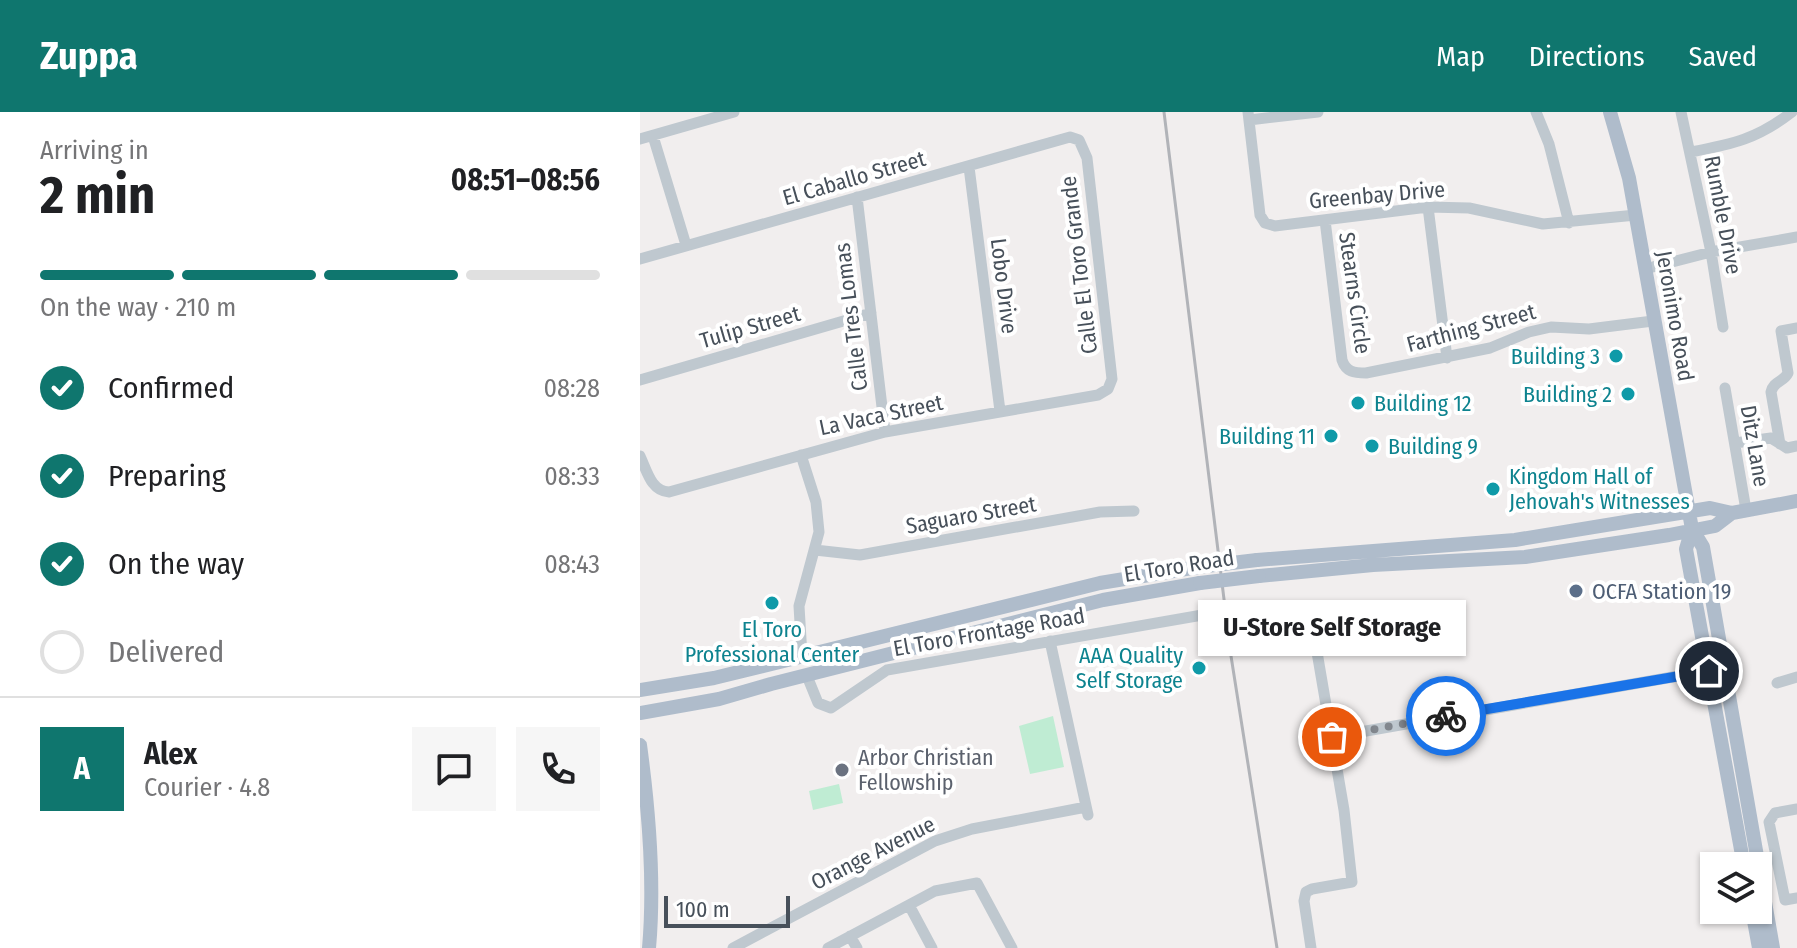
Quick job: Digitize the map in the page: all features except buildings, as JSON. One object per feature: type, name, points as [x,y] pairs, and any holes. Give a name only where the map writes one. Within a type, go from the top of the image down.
[{"type":"main road","name":"Jeronimo Road","points":[[1610,112],[1621,145],[1636,215],[1688,512],[1692,529],[1703,547],[1773,948]]},
{"type":"main road","name":"El Toro Road","points":[[640,690],[714,678],[1100,583],[1257,560],[1515,540],[1710,508],[1739,512],[1797,501]]},
{"type":"main road","name":"El Toro Road","points":[[640,713],[719,699],[1090,603],[1259,576],[1373,565],[1525,557],[1715,526],[1739,512]]},
{"type":"main road","name":"Jeronimo Road","points":[[1692,529],[1686,549],[1741,852]]},
{"type":"main road","points":[[802,656],[807,676]]},
{"type":"main road","points":[[640,745],[646,789],[651,887],[649,948]]},
{"type":"main road","points":[[1755,924],[1759,948]]},
{"type":"street","points":[[640,139],[734,112]]},
{"type":"street","points":[[1248,116],[1318,112]]},
{"type":"street","points":[[1536,112],[1549,144],[1569,223]]},
{"type":"street","name":"Rumble Drive","points":[[1681,112],[1711,252],[1723,327]]},
{"type":"street","points":[[1691,152],[1748,140],[1792,112]]},
{"type":"street","name":"Greenbay Drive","points":[[1248,116],[1260,215],[1265,223],[1275,226],[1428,207],[1469,208],[1543,224],[1636,215]]},
{"type":"street","points":[[653,136],[686,245]]},
{"type":"street","name":"El Caballo Street","points":[[640,259],[969,167],[1060,138],[1079,140]]},
{"type":"street","name":"Calle El Toro Grande","points":[[1079,140],[1087,158],[1112,371],[1110,387]]},
{"type":"street","name":"Lobo Drive","points":[[969,167],[1000,411]]},
{"type":"street","name":"Calle Tres Lomas","points":[[857,197],[885,432]]},
{"type":"street","points":[[1428,207],[1447,358]]},
{"type":"street","name":"Stearns Circle","points":[[1325,220],[1342,360],[1349,370]]},
{"type":"street","points":[[1645,269],[1711,252],[1797,237]]},
{"type":"street","name":"Tulip Street","points":[[640,380],[871,313]]},
{"type":"street","name":"Farthing Street","points":[[1349,370],[1366,373],[1447,358],[1490,348],[1540,329],[1589,329],[1653,321]]},
{"type":"street","points":[[1780,444],[1771,392],[1774,384],[1792,373],[1781,331],[1797,328]]},
{"type":"street","name":"La Vaca Street","points":[[640,456],[651,481],[661,492],[676,491],[885,432],[1098,395],[1110,387]]},
{"type":"street","name":"Ditz Lane","points":[[1725,388],[1741,478],[1739,512]]},
{"type":"street","points":[[1735,443],[1771,438],[1787,448],[1797,446]]},
{"type":"street","points":[[801,455],[817,508],[819,532],[799,606],[802,656]]},
{"type":"street","name":"Saguaro Street","points":[[815,550],[860,555],[1100,512],[1134,511]]},
{"type":"street","name":"El Toro Frontage Road","points":[[807,676],[818,703],[831,708],[887,670],[1208,614]]},
{"type":"street","points":[[1311,617],[1344,810],[1352,882],[1306,892],[1304,901],[1311,948]]},
{"type":"street","name":"Orange Avenue","points":[[733,948],[935,841],[972,829],[1087,811],[1050,641]]},
{"type":"street","points":[[1332,737],[1724,668]]},
{"type":"street","points":[[1777,683],[1797,677]]},
{"type":"street","points":[[1797,809],[1775,813],[1769,822],[1785,900],[1797,898]]},
{"type":"street","points":[[828,948],[935,891],[977,883],[1012,948]]},
{"type":"street","points":[[909,905],[932,948]]},
{"type":"street","points":[[850,936],[857,948]]},
{"type":"green space","points":[[1053,716],[1064,767],[1030,774],[1019,726]]},
{"type":"green space","points":[[839,784],[843,803],[813,810],[809,791]]},
{"type":"railway","points":[[1164,112],[1231,656],[1277,948]]},
{"type":"way so far","points":[[1332,737],[1446,716]]},
{"type":"place","name":"Building 3","points":[[1616,356]]},
{"type":"place","name":"Building 2","points":[[1628,394]]},
{"type":"place","name":"Building 12","points":[[1358,403]]},
{"type":"place","name":"Building 11","points":[[1331,436]]},
{"type":"place","name":"Building 9","points":[[1372,446]]},
{"type":"place","name":"Kingdom Hall of Jehovah's Witnesses","points":[[1493,489]]},
{"type":"place","name":"OCFA Station 19","points":[[1576,591]]},
{"type":"place","name":"El Toro Professional Center","points":[[772,603]]},
{"type":"place","name":"AAA Quality Self Storage","points":[[1199,668]]},
{"type":"place","name":"U-Store Self Storage","points":[[1332,737]]},
{"type":"place","name":"Arbor Christian Fellowship","points":[[842,770]]},
{"type":"route","points":[[1446,716],[1709,671]]}]
